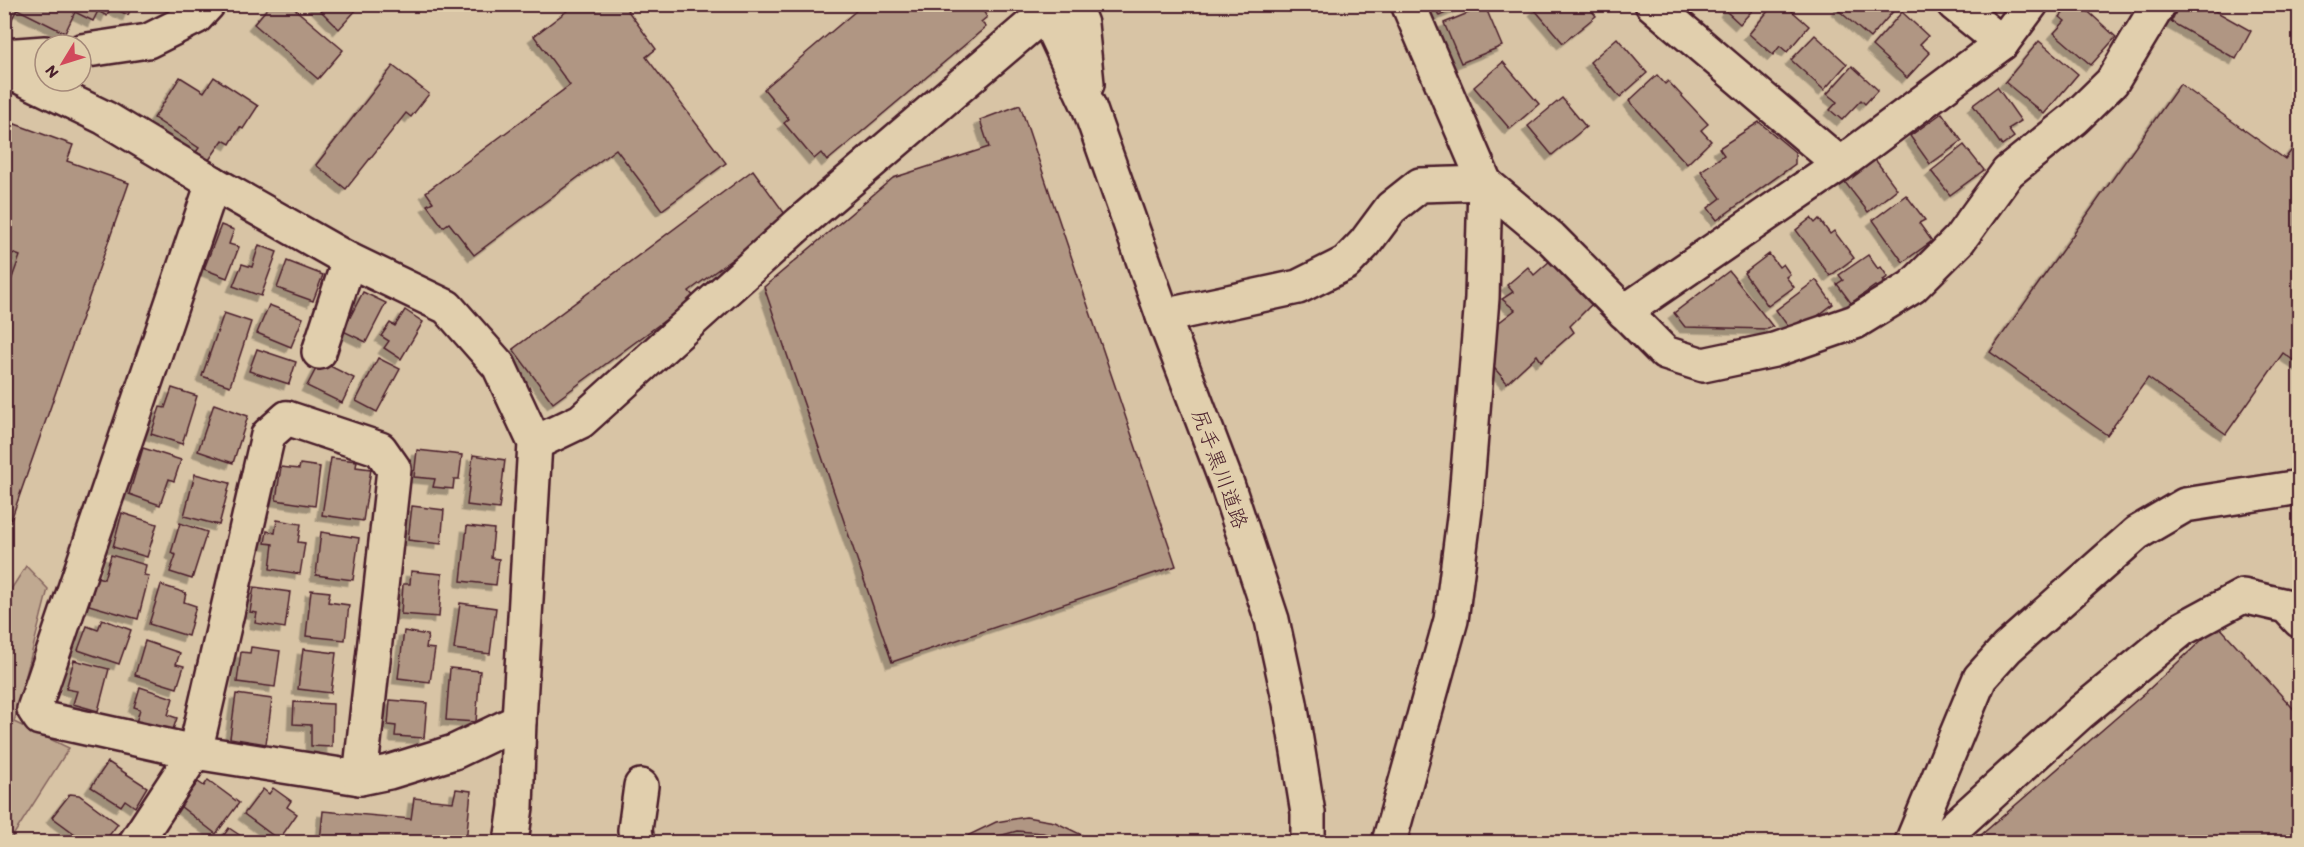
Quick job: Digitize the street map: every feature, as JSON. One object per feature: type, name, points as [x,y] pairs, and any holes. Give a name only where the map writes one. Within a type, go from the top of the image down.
[{"type":"street","points":[[93,49],[148,41],[196,17],[208,4]]},
{"type":"street","points":[[1389,843],[1451,620],[1465,510],[1481,310],[1485,183],[1408,4]]},
{"type":"street","points":[[1652,4],[1840,164]]},
{"type":"street","points":[[1954,4],[2002,43]]},
{"type":"street","points":[[1624,312],[1840,164],[2002,43],[2031,4]]},
{"type":"street","points":[[1163,316],[1298,286],[1346,263],[1365,243],[1390,208],[1420,185],[1485,183],[1551,238],[1665,353],[1703,365],[1774,350],[1855,322],[1912,287],[1959,240],[2008,172],[2073,119],[2112,82],[2159,4]]},
{"type":"street","points":[[535,443],[581,421],[800,223],[1053,8]]},
{"type":"street","name":"尻手黒川道路","points":[[1053,8],[1163,316],[1227,484],[1272,620],[1292,714],[1308,813],[1308,843]]},
{"type":"street","points":[[4,56],[33,54]]},
{"type":"street","points":[[4,69],[105,118],[213,183],[349,260],[447,307],[499,366],[535,443],[516,807],[511,843]]},
{"type":"street","points":[[213,183],[34,709],[40,718],[195,752],[360,778],[389,772],[454,752],[519,721]]},
{"type":"street","points":[[319,352],[349,260]]},
{"type":"street","points":[[136,843],[195,752],[268,435],[287,418],[380,448],[394,469],[360,778]]},
{"type":"street","points":[[1912,843],[1980,678],[2007,648],[2138,533],[2185,505],[2300,487]]},
{"type":"street","points":[[1938,843],[2080,713],[2182,629],[2243,596],[2286,606],[2300,621]]},
{"type":"street","points":[[637,843],[635,830],[641,786]]},
{"type":"shaded area","points":[[26,566],[48,589],[14,722],[69,748],[9,842],[4,842],[4,600]]},
{"type":"building","points":[[4,4],[133,4],[128,15],[111,7],[107,16],[98,11],[93,21],[75,12],[65,33],[17,9],[8,27],[4,25]]},
{"type":"building","points":[[271,4],[289,4],[343,50],[318,79],[254,24]]},
{"type":"building","points":[[314,4],[355,4],[358,8],[339,29]]},
{"type":"building","points":[[576,4],[623,4],[656,49],[646,57],[726,163],[662,210],[616,149],[474,255],[449,223],[443,227],[427,205],[433,202],[426,192],[570,85],[534,36]]},
{"type":"building","points":[[864,4],[979,4],[987,17],[981,22],[986,27],[827,161],[821,153],[814,159],[784,123],[789,119],[764,89]]},
{"type":"building","points":[[1434,4],[1466,4],[1439,16]]},
{"type":"building","points":[[1542,4],[1586,4],[1596,16],[1563,43],[1535,10]]},
{"type":"building","points":[[1730,4],[1758,4],[1740,24],[1726,11]]},
{"type":"building","points":[[1774,4],[1784,4],[1809,26],[1787,52],[1780,46],[1773,55],[1749,34]]},
{"type":"building","points":[[1841,4],[1891,4],[1896,8],[1870,38],[1837,9]]},
{"type":"building","points":[[2071,4],[2080,4],[2116,37],[2091,65],[2054,33],[2065,21],[2060,17]]},
{"type":"building","points":[[2180,4],[2203,4],[2251,31],[2236,59],[2171,22]]},
{"type":"building","points":[[1485,6],[1502,46],[1461,63],[1444,23]]},
{"type":"building","points":[[1902,12],[1928,36],[1920,44],[1930,53],[1907,78],[1872,46]]},
{"type":"building","points":[[1815,35],[1847,64],[1824,90],[1791,60]]},
{"type":"building","points":[[1617,38],[1647,73],[1620,97],[1590,62]]},
{"type":"building","points":[[2039,41],[2078,74],[2044,114],[2005,82]]},
{"type":"building","points":[[1503,62],[1539,104],[1510,129],[1474,87]]},
{"type":"building","points":[[393,66],[429,94],[411,117],[406,113],[346,189],[316,165]]},
{"type":"building","points":[[1852,66],[1878,90],[1865,104],[1861,100],[1842,120],[1830,110],[1837,102],[1827,94]]},
{"type":"building","points":[[1657,75],[1665,84],[1668,81],[1708,124],[1701,130],[1711,141],[1687,164],[1629,101]]},
{"type":"building","points":[[180,77],[204,92],[214,77],[258,106],[243,129],[240,127],[230,144],[223,140],[209,160],[196,152],[199,148],[154,118]]},
{"type":"building","points":[[2180,84],[2285,159],[2300,139],[2300,365],[2283,353],[2226,434],[2148,378],[2107,435],[1990,352]]},
{"type":"building","points":[[1997,87],[2021,121],[2008,129],[2014,137],[2002,146],[1973,105]]},
{"type":"building","points":[[1562,98],[1586,127],[1552,155],[1528,126]]},
{"type":"building","points":[[1020,105],[1176,566],[892,662],[764,287],[893,178],[989,147],[980,120]]},
{"type":"building","points":[[1942,113],[1962,141],[1930,164],[1910,136]]},
{"type":"building","points":[[4,120],[73,145],[67,161],[129,183],[4,540],[4,300],[20,256],[4,250]]},
{"type":"building","points":[[1759,122],[1795,152],[1795,164],[1717,220],[1708,208],[1721,198],[1701,171],[1724,155],[1719,148]]},
{"type":"building","points":[[1964,145],[1984,170],[1950,195],[1931,171]]},
{"type":"building","points":[[1874,158],[1897,189],[1868,212],[1844,181]]},
{"type":"building","points":[[753,170],[788,218],[689,291],[695,298],[553,403],[513,349]]},
{"type":"building","points":[[1906,195],[1925,220],[1919,223],[1932,241],[1903,262],[1873,220]]},
{"type":"building","points":[[1811,218],[1815,223],[1819,219],[1830,234],[1834,231],[1854,258],[1830,276],[1796,230]]},
{"type":"building","points":[[221,225],[234,230],[229,244],[239,247],[227,278],[204,269]]},
{"type":"building","points":[[259,245],[277,252],[261,296],[233,286],[242,264],[252,267]]},
{"type":"building","points":[[1769,254],[1779,267],[1783,264],[1790,274],[1786,277],[1794,287],[1768,306],[1744,273]]},
{"type":"building","points":[[1868,255],[1878,269],[1881,267],[1888,277],[1883,280],[1885,284],[1878,289],[1875,286],[1851,303],[1837,284],[1843,280],[1839,275]]},
{"type":"building","points":[[1551,260],[1592,304],[1570,326],[1574,332],[1541,361],[1537,355],[1507,383],[1490,363],[1493,327],[1515,310],[1502,299],[1513,292],[1507,285],[1528,267],[1534,275]]},
{"type":"building","points":[[287,261],[323,275],[313,301],[277,288]]},
{"type":"building","points":[[1729,271],[1773,327],[1768,329],[1685,327],[1674,313]]},
{"type":"building","points":[[1816,280],[1833,304],[1806,325],[1802,320],[1790,329],[1776,310]]},
{"type":"building","points":[[363,292],[386,303],[366,342],[343,331]]},
{"type":"building","points":[[269,305],[303,318],[291,347],[257,333]]},
{"type":"building","points":[[405,310],[423,322],[401,359],[384,348],[389,341],[381,336],[390,323],[395,326]]},
{"type":"building","points":[[224,313],[251,322],[230,386],[202,376]]},
{"type":"building","points":[[257,349],[296,362],[289,384],[249,371]]},
{"type":"building","points":[[378,358],[400,369],[377,412],[356,401]]},
{"type":"building","points":[[320,361],[354,378],[342,403],[307,386]]},
{"type":"building","points":[[172,388],[197,396],[182,444],[151,434],[160,407],[165,408]]},
{"type":"building","points":[[214,404],[248,416],[233,463],[198,451]]},
{"type":"building","points":[[143,448],[181,460],[174,481],[169,479],[160,505],[129,494]]},
{"type":"building","points":[[417,450],[462,455],[459,479],[454,479],[453,489],[433,487],[435,479],[414,477]]},
{"type":"building","points":[[473,455],[505,460],[499,509],[467,505]]},
{"type":"building","points":[[331,458],[357,461],[356,467],[371,469],[363,521],[322,515]]},
{"type":"building","points":[[300,464],[320,467],[315,506],[276,500],[281,467],[299,469]]},
{"type":"building","points":[[195,474],[230,483],[219,525],[184,516]]},
{"type":"building","points":[[412,506],[444,510],[441,544],[408,540]]},
{"type":"building","points":[[122,513],[157,524],[147,557],[113,547]]},
{"type":"building","points":[[277,520],[301,524],[298,542],[305,543],[300,574],[270,569],[273,544],[265,543],[267,531],[275,533]]},
{"type":"building","points":[[180,523],[207,532],[192,579],[170,572],[176,555],[171,553]]},
{"type":"building","points":[[467,526],[494,529],[491,558],[499,559],[496,585],[461,581]]},
{"type":"building","points":[[321,532],[359,538],[353,580],[316,575]]},
{"type":"building","points":[[111,555],[146,565],[144,575],[149,576],[138,619],[89,605],[97,577],[104,579]]},
{"type":"building","points":[[411,571],[442,574],[439,617],[401,614],[403,584],[410,584]]},
{"type":"building","points":[[161,585],[186,593],[184,602],[196,606],[188,636],[149,624]]},
{"type":"building","points":[[254,587],[290,592],[285,628],[255,623],[257,613],[250,612]]},
{"type":"building","points":[[311,590],[330,592],[328,602],[349,605],[345,640],[306,636]]},
{"type":"building","points":[[460,603],[496,608],[490,654],[454,649]]},
{"type":"building","points":[[102,619],[131,630],[119,664],[78,650],[87,626],[98,630]]},
{"type":"building","points":[[2218,625],[2300,716],[2300,842],[1973,842],[2146,692]]},
{"type":"building","points":[[404,631],[428,635],[426,648],[435,649],[430,682],[398,678]]},
{"type":"building","points":[[145,641],[180,653],[176,664],[184,666],[177,688],[135,675]]},
{"type":"building","points":[[251,647],[280,651],[275,687],[237,682],[241,652],[250,653]]},
{"type":"building","points":[[303,649],[336,653],[331,693],[298,689]]},
{"type":"building","points":[[74,660],[109,669],[98,711],[73,704],[77,691],[66,689]]},
{"type":"building","points":[[450,668],[480,671],[476,722],[446,720]]},
{"type":"building","points":[[140,687],[173,698],[168,715],[177,718],[170,738],[135,726],[140,709],[134,707]]},
{"type":"building","points":[[236,694],[272,699],[266,744],[230,738]]},
{"type":"building","points":[[390,700],[427,703],[424,738],[395,736],[396,726],[388,725]]},
{"type":"building","points":[[294,702],[333,704],[332,747],[311,746],[311,725],[293,724]]},
{"type":"building","points":[[108,762],[147,787],[135,807],[125,800],[121,806],[91,787]]},
{"type":"building","points":[[208,780],[239,803],[216,834],[180,806],[198,782],[204,786]]},
{"type":"building","points":[[273,788],[291,801],[287,807],[297,814],[279,840],[244,814],[263,789],[269,794]]},
{"type":"building","points":[[456,789],[471,791],[466,842],[320,842],[323,811],[411,819],[414,798],[453,802]]},
{"type":"building","points":[[70,794],[79,795],[118,824],[104,842],[86,842],[52,817]]},
{"type":"building","points":[[1026,817],[1055,822],[1082,835],[1089,842],[1067,842],[1043,833],[1017,831],[986,842],[963,842],[969,835],[996,822]]},
{"type":"building","points":[[229,828],[250,842],[219,842]]}]
